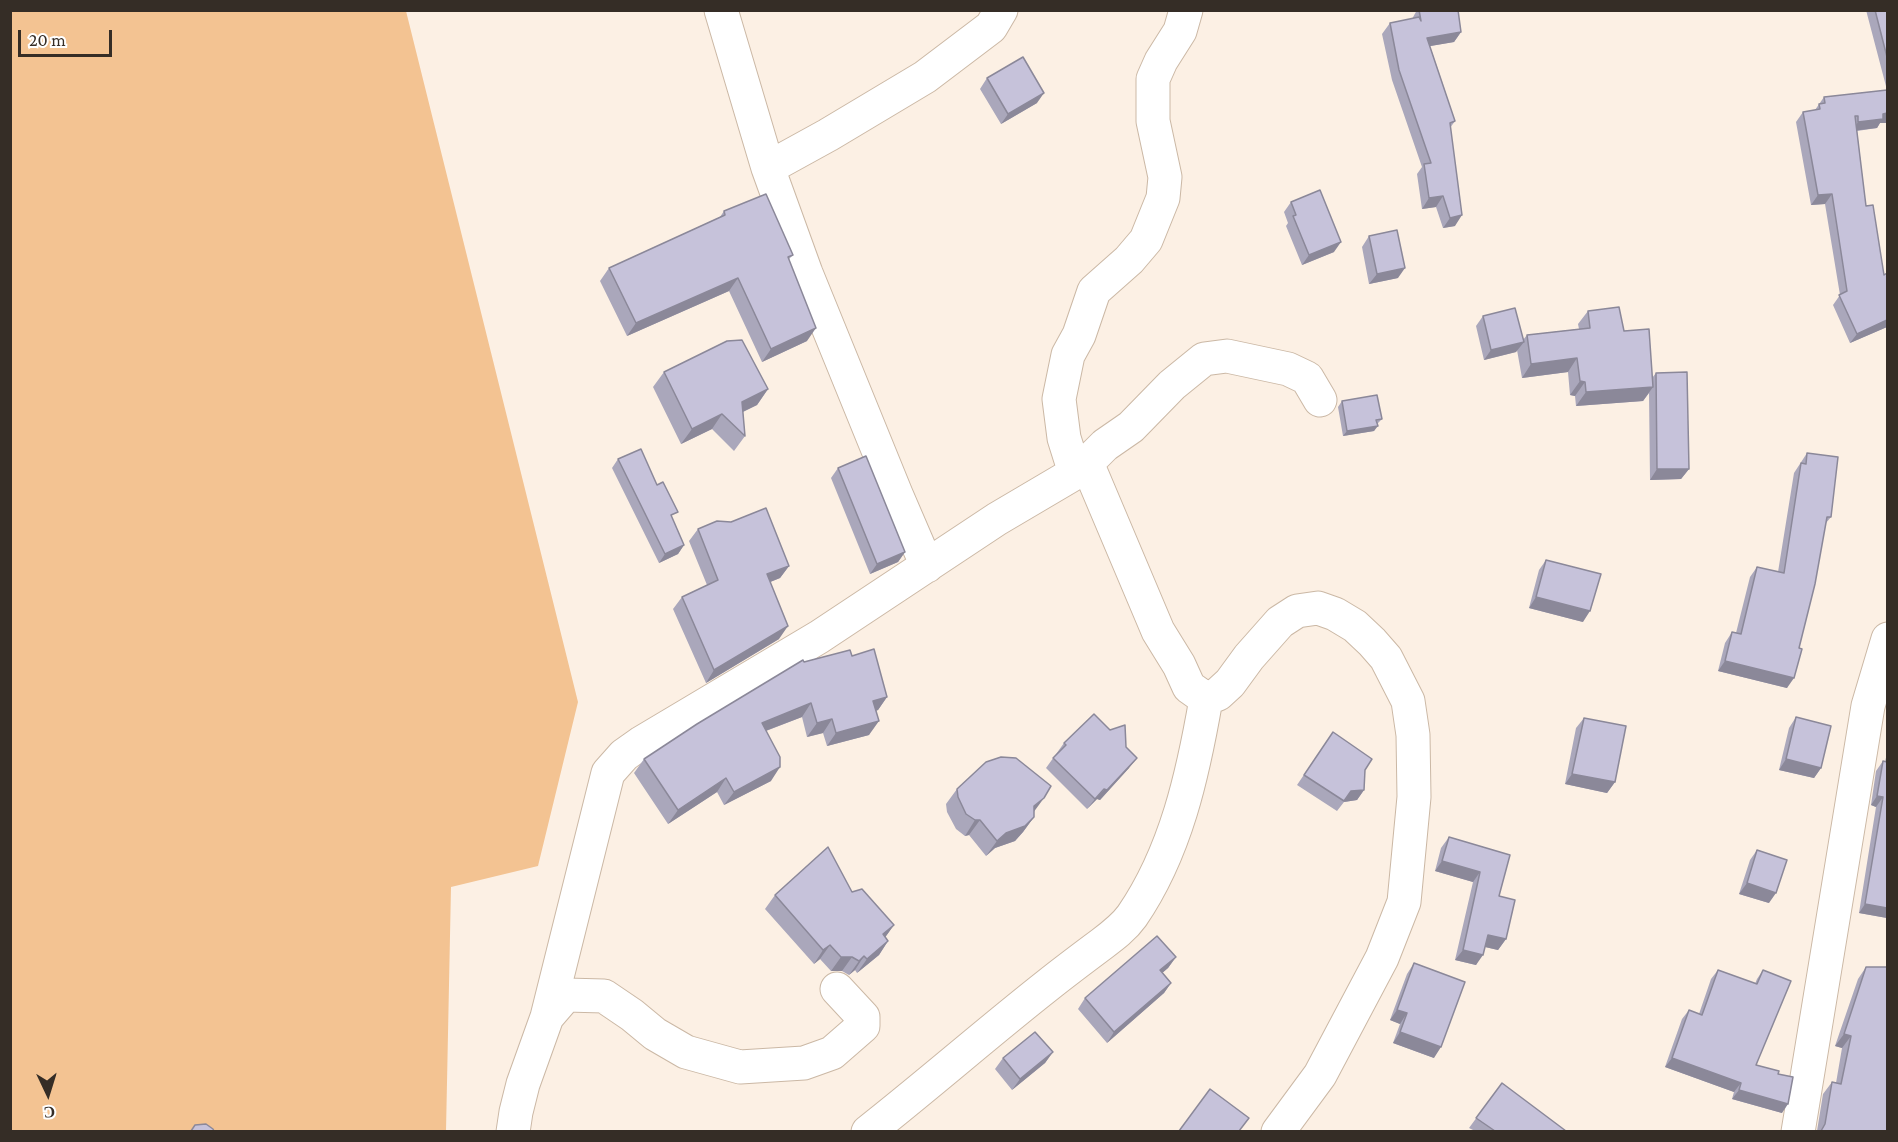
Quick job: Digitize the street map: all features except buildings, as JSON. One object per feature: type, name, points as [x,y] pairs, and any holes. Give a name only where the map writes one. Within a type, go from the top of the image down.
[{"type":"street","points":[[721,10],[768,168],[806,273],[927,566]]},
{"type":"street","points":[[768,168],[925,77],[991,27],[1000,10]]},
{"type":"street","points":[[1186,10],[1180,31],[1161,61],[1153,79],[1152,121],[1165,177],[1162,198],[1146,240],[1129,260],[1094,291],[1079,335],[1068,355],[1059,399],[1064,438],[1081,468],[1158,631],[1179,665],[1189,687],[1206,699]]},
{"type":"street","points":[[513,1131],[523,1084],[547,1017],[608,773],[624,755],[819,637],[997,519],[1081,468],[1105,445],[1131,427],[1173,384],[1203,359],[1227,356],[1288,369],[1307,378],[1320,400]]},
{"type":"street","points":[[1206,699],[1218,694],[1230,684],[1249,657],[1280,622],[1297,611],[1318,608],[1335,614],[1355,626],[1386,658],[1408,701],[1413,735],[1414,797],[1404,902],[1382,958],[1320,1075],[1278,1131]]},
{"type":"street","points":[[1798,1131],[1868,706],[1887,639]]},
{"type":"street","points":[[868,1131],[1047,986],[1120,931],[1131,918],[1161,867],[1172,840],[1196,759],[1206,699]]},
{"type":"street","points":[[547,1017],[566,995],[597,994],[612,1000],[655,1034],[686,1052],[740,1067],[804,1063],[832,1053],[863,1026],[863,1017],[837,988]]},
{"type":"shaded area","points":[[10,11],[406,11],[578,702],[538,866],[451,887],[446,1131],[11,1131]]}]
